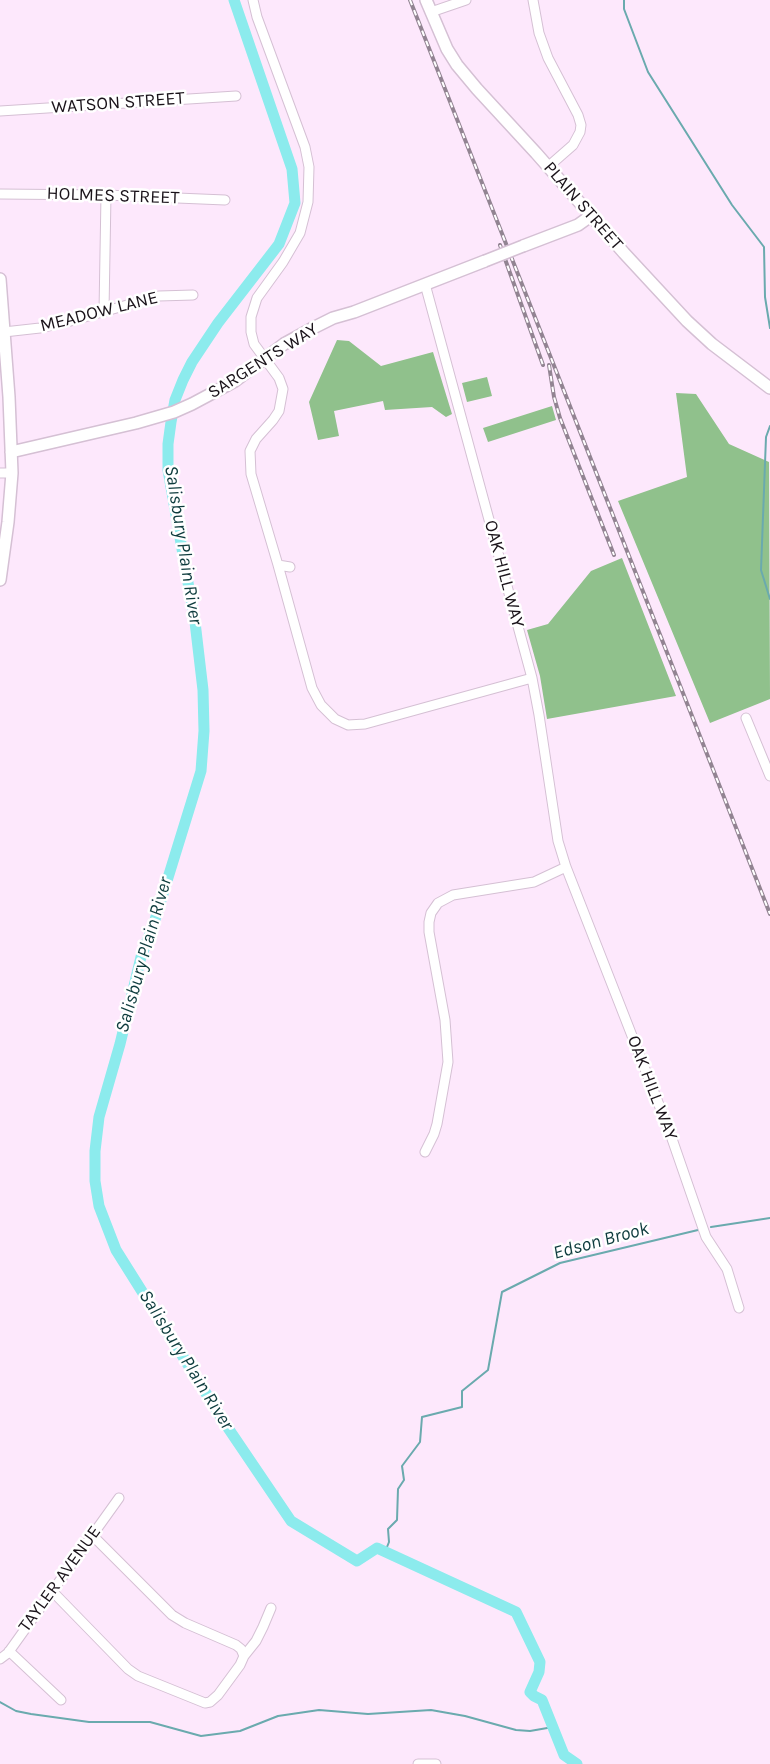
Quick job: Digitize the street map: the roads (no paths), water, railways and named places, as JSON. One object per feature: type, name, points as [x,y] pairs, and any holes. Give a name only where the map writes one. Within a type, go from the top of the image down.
[{"type":"main road","name":"PLAIN STREET","points":[[428,5],[444,43],[454,60],[478,91],[549,166],[619,248],[695,329],[770,388]]},
{"type":"main road","name":"SARGENTS WAY","points":[[11,452],[156,418],[192,404],[235,381],[297,336],[333,318],[578,225],[592,215]]},
{"type":"main road","points":[[0,279],[4,332],[3,354],[11,452],[6,473],[8,522],[0,580]]},
{"type":"street","points":[[253,0],[257,17],[305,147],[310,167],[308,202],[300,233],[283,262],[261,292],[253,309],[251,332],[254,344],[279,378],[283,389],[279,411],[256,439],[250,451],[249,462],[251,476],[278,564],[312,688],[321,705],[334,719],[348,725],[365,724],[532,678]]},
{"type":"street","points":[[428,5],[466,0]]},
{"type":"street","points":[[533,0],[539,33],[548,58],[578,115],[581,125],[580,132],[573,145],[549,166]]},
{"type":"street","name":"WATSON STREET","points":[[0,110],[236,96]]},
{"type":"street","name":"HOLMES STREET","points":[[0,194],[106,195],[225,200]]},
{"type":"street","points":[[104,311],[106,195]]},
{"type":"street","name":"OAK HILL WAY","points":[[425,284],[532,678],[540,715],[558,841],[566,867],[670,1133],[706,1238],[727,1269],[739,1308]]},
{"type":"street","name":"MEADOW LANE","points":[[4,332],[40,328],[67,322],[159,296],[193,295]]},
{"type":"street","points":[[278,564],[290,567]]},
{"type":"street","points":[[746,718],[770,776]]},
{"type":"street","points":[[425,1152],[437,1124],[448,1062],[445,1020],[429,932],[432,912],[438,903],[453,895],[534,882],[566,867]]},
{"type":"street","name":"TAYLER AVENUE","points":[[0,1659],[9,1651],[119,1498]]},
{"type":"street","points":[[92,1535],[172,1615],[185,1623],[236,1645],[241,1649],[244,1656]]},
{"type":"street","points":[[52,1591],[128,1670],[194,1700],[207,1703],[218,1695],[240,1665],[244,1656],[256,1641],[271,1608]]},
{"type":"street","points":[[9,1651],[61,1700]]},
{"type":"street","points":[[418,1764],[436,1764]]},
{"type":"waterway","name":"Salisbury Plain River","points":[[234,0],[292,169],[295,203],[279,244],[218,323],[192,362],[175,400],[168,444],[168,470],[195,622],[203,690],[204,731],[201,771],[154,923],[141,957],[120,1044],[99,1117],[95,1151],[95,1181],[99,1206],[116,1250],[224,1422],[291,1521],[357,1561],[377,1548],[516,1612],[540,1662],[539,1672],[530,1692],[542,1700],[564,1755],[577,1764]]},
{"type":"waterway","points":[[624,0],[624,9],[648,72],[732,205],[764,247],[765,297],[770,328]]},
{"type":"waterway","points":[[770,426],[766,437],[761,570],[770,599]]},
{"type":"waterway","name":"Edson Brook","points":[[711,1227],[770,1218]]},
{"type":"waterway","name":"Edson Brook","points":[[385,1552],[389,1542],[388,1529],[397,1520],[398,1489],[404,1480],[402,1466],[420,1442],[422,1417],[462,1407],[462,1391],[488,1370],[502,1292],[560,1263],[698,1230]]},
{"type":"waterway","points":[[0,1702],[16,1711],[31,1714],[89,1722],[150,1722],[201,1736],[240,1731],[278,1716],[319,1710],[368,1714],[431,1710],[465,1716],[516,1730],[530,1731],[553,1727]]},
{"type":"railway","points":[[410,0],[770,914]]},
{"type":"railway","points":[[500,245],[543,365]]},
{"type":"railway","points":[[549,365],[554,397],[560,418],[614,555]]}]
